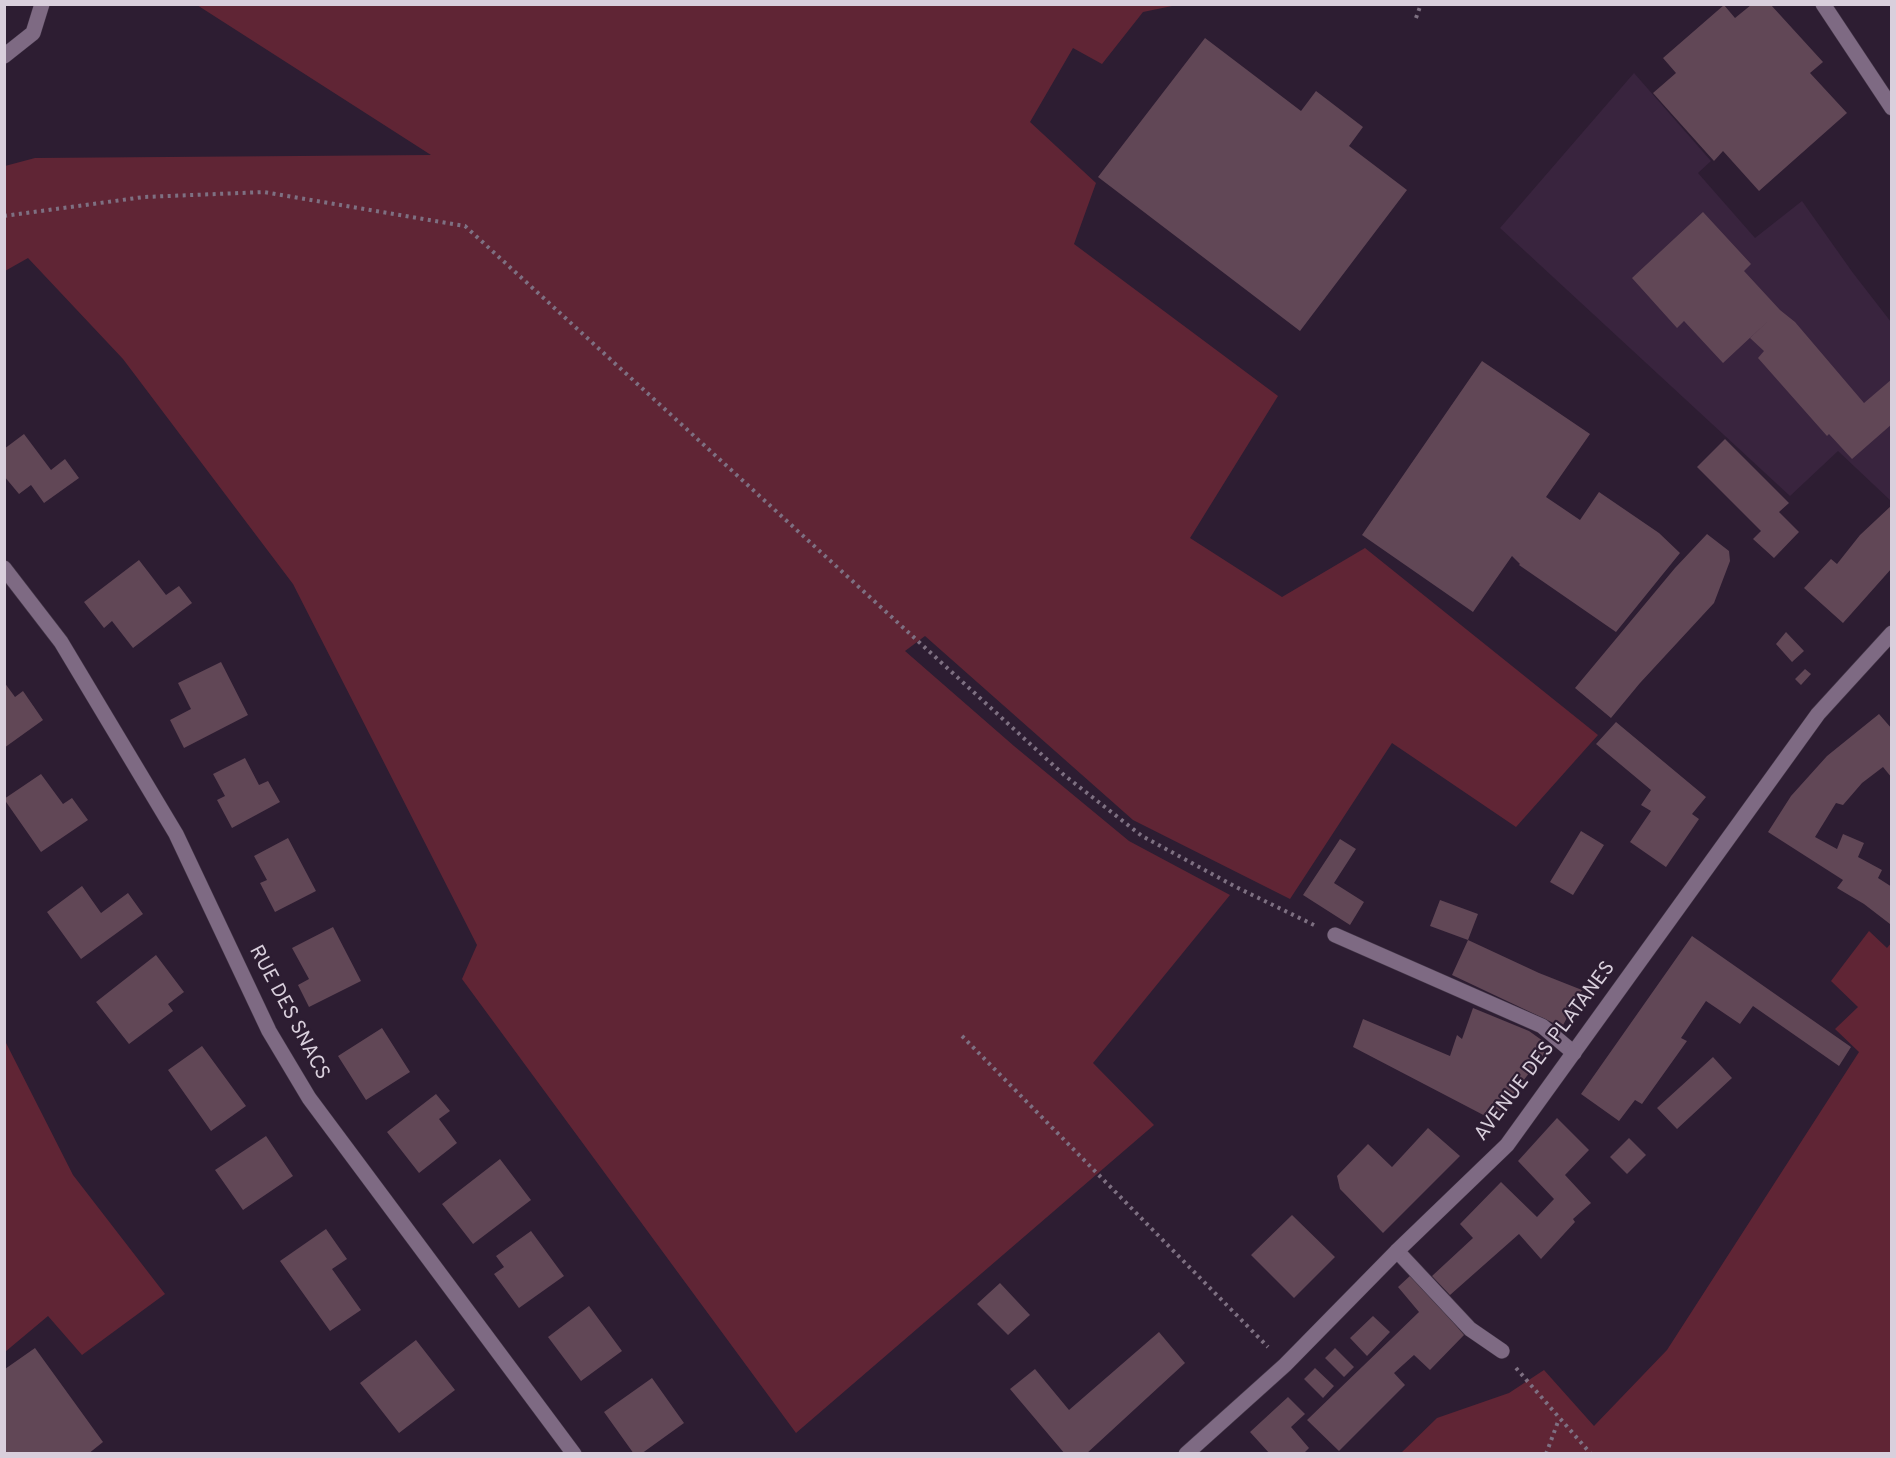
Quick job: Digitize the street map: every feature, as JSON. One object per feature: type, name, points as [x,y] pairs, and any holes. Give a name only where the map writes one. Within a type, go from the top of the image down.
[{"type":"street","points":[[4,56],[33,33],[42,4]]},
{"type":"street","points":[[1823,4],[1892,108]]},
{"type":"street","name":"RUE DES SNACS","points":[[4,568],[61,642],[176,834],[269,1031],[309,1098],[574,1454]]},
{"type":"street","name":"AVENUE DES PLATANES","points":[[1186,1454],[1285,1365],[1397,1251],[1507,1145],[1818,714],[1892,633]]},
{"type":"street","points":[[1335,935],[1542,1026],[1574,1053]]},
{"type":"street","points":[[1397,1251],[1470,1329],[1502,1351]]},
{"type":"path","points":[[1416,18],[1421,4]]},
{"type":"path","points":[[4,216],[144,197],[264,192],[465,226],[1064,775],[1142,836],[1236,887],[1335,935]]},
{"type":"path","points":[[962,1036],[1285,1365]]},
{"type":"path","points":[[1502,1351],[1591,1454]]},
{"type":"path","points":[[1546,1454],[1559,1419]]},
{"type":"shaded area","points":[[197,5],[1177,5],[1143,12],[1102,64],[1073,48],[1030,122],[1096,183],[1074,244],[1278,396],[1190,538],[1282,597],[1365,548],[1598,735],[1516,827],[1392,743],[1290,899],[1133,820],[925,636],[905,651],[1014,746],[1129,841],[1230,895],[1093,1063],[1154,1125],[796,1433],[462,979],[477,945],[293,584],[123,359],[28,258],[5,271],[5,166],[35,158],[431,155]]},
{"type":"shaded area","points":[[1634,73],[1711,161],[1698,173],[1755,238],[1802,201],[1891,322],[1891,501],[1838,451],[1790,496],[1500,228]]},
{"type":"shaded area","points":[[1869,931],[1887,948],[1892,942],[1891,1453],[1401,1453],[1437,1418],[1509,1393],[1544,1370],[1594,1426],[1667,1350],[1859,1052],[1835,1029],[1858,1007],[1831,981]]},
{"type":"shaded area","points":[[4,1039],[73,1175],[165,1294],[82,1355],[48,1316],[5,1352]]},
{"type":"building","points":[[1724,5],[1735,18],[1751,5],[1771,5],[1823,62],[1810,73],[1847,113],[1759,191],[1723,151],[1714,161],[1653,93],[1676,73],[1663,58]]},
{"type":"building","points":[[1205,38],[1301,111],[1316,91],[1363,127],[1349,146],[1407,190],[1300,331],[1098,177]]},
{"type":"building","points":[[1703,212],[1751,264],[1744,271],[1780,310],[1795,322],[1864,403],[1892,379],[1892,424],[1852,459],[1829,434],[1827,436],[1758,358],[1764,351],[1750,338],[1768,321],[1723,363],[1684,321],[1677,328],[1632,278]]},
{"type":"building","points":[[1482,361],[1590,434],[1546,497],[1580,520],[1599,492],[1659,533],[1680,553],[1616,632],[1519,565],[1512,556],[1473,612],[1362,535]]},
{"type":"building","points":[[24,434],[51,470],[65,459],[79,478],[44,503],[31,485],[19,494],[4,476],[4,449]]},
{"type":"building","points":[[1725,439],[1789,503],[1779,512],[1799,532],[1774,558],[1753,539],[1761,531],[1697,467]]},
{"type":"building","points":[[1892,505],[1892,568],[1843,623],[1804,588],[1831,559],[1837,564],[1860,535]]},
{"type":"building","points":[[1707,534],[1729,551],[1730,561],[1714,603],[1611,718],[1575,688],[1675,568]]},
{"type":"building","points":[[139,560],[166,595],[179,586],[192,603],[133,648],[112,621],[104,628],[84,602]]},
{"type":"building","points":[[1786,632],[1804,651],[1792,662],[1776,644]]},
{"type":"building","points":[[221,662],[248,715],[184,748],[170,720],[191,709],[178,683]]},
{"type":"building","points":[[1805,669],[1811,674],[1801,685],[1795,679]]},
{"type":"building","points":[[4,682],[15,697],[23,691],[43,720],[4,748]]},
{"type":"building","points":[[1879,714],[1892,729],[1892,778],[1883,767],[1862,783],[1843,805],[1836,803],[1815,837],[1837,849],[1843,834],[1864,843],[1858,857],[1882,870],[1878,878],[1892,887],[1890,924],[1864,904],[1837,888],[1843,880],[1768,832],[1791,796],[1827,756]]},
{"type":"building","points":[[1616,722],[1706,797],[1692,814],[1699,819],[1666,867],[1630,842],[1651,811],[1641,805],[1651,790],[1596,744]]},
{"type":"building","points":[[245,758],[259,785],[268,781],[280,802],[232,828],[217,800],[225,796],[213,774]]},
{"type":"building","points":[[41,774],[63,804],[72,798],[88,820],[41,852],[4,799]]},
{"type":"building","points":[[1581,831],[1604,845],[1573,895],[1550,882]]},
{"type":"building","points":[[288,838],[316,891],[275,912],[260,883],[267,880],[254,856]]},
{"type":"building","points":[[1340,839],[1356,849],[1334,883],[1364,902],[1350,925],[1303,895]]},
{"type":"building","points":[[82,886],[101,913],[128,893],[143,914],[81,959],[47,912]]},
{"type":"building","points":[[1440,900],[1478,914],[1468,940],[1430,926]]},
{"type":"building","points":[[333,927],[361,981],[309,1007],[298,985],[309,979],[292,948]]},
{"type":"building","points":[[1692,936],[1851,1047],[1839,1066],[1753,1006],[1740,1024],[1706,1001],[1681,1038],[1687,1041],[1642,1104],[1635,1100],[1619,1121],[1581,1094]]},
{"type":"building","points":[[1468,940],[1582,990],[1562,1027],[1452,975]]},
{"type":"building","points":[[156,955],[184,992],[168,1004],[173,1011],[129,1044],[96,1002]]},
{"type":"building","points":[[1473,1008],[1529,1031],[1550,1046],[1493,1120],[1353,1047],[1363,1019],[1450,1056],[1457,1035],[1462,1039]]},
{"type":"building","points":[[382,1028],[410,1072],[366,1100],[338,1056]]},
{"type":"building","points":[[202,1046],[246,1106],[211,1131],[168,1070]]},
{"type":"building","points":[[1713,1057],[1732,1078],[1677,1129],[1657,1108]]},
{"type":"building","points":[[436,1094],[450,1111],[439,1119],[457,1143],[419,1173],[387,1132]]},
{"type":"building","points":[[1557,1118],[1589,1150],[1565,1175],[1591,1203],[1573,1219],[1575,1222],[1541,1259],[1519,1234],[1450,1295],[1432,1276],[1473,1238],[1460,1224],[1501,1182],[1537,1217],[1554,1199],[1518,1161]]},
{"type":"building","points":[[1428,1128],[1460,1156],[1383,1233],[1340,1189],[1337,1176],[1368,1144],[1392,1167]]},
{"type":"building","points":[[266,1136],[293,1176],[243,1210],[215,1170]]},
{"type":"building","points":[[1629,1138],[1646,1155],[1627,1174],[1610,1157]]},
{"type":"building","points":[[500,1159],[531,1200],[473,1244],[442,1204]]},
{"type":"building","points":[[1292,1215],[1335,1257],[1294,1298],[1251,1255]]},
{"type":"building","points":[[326,1229],[347,1259],[332,1269],[361,1310],[330,1331],[280,1261]]},
{"type":"building","points":[[531,1231],[564,1276],[519,1308],[494,1274],[504,1267],[496,1256]]},
{"type":"building","points":[[1412,1274],[1464,1335],[1430,1370],[1414,1355],[1394,1373],[1405,1385],[1339,1451],[1307,1420],[1419,1312],[1398,1287]]},
{"type":"building","points":[[1000,1283],[1030,1315],[1008,1335],[977,1304]]},
{"type":"building","points":[[589,1306],[622,1351],[581,1381],[548,1337]]},
{"type":"building","points":[[1373,1316],[1390,1332],[1367,1356],[1350,1338]]},
{"type":"building","points":[[1159,1332],[1185,1363],[1086,1454],[1065,1454],[1010,1389],[1035,1369],[1069,1410]]},
{"type":"building","points":[[416,1340],[455,1390],[399,1433],[360,1383]]},
{"type":"building","points":[[35,1348],[103,1442],[88,1454],[5,1454],[5,1369]]},
{"type":"building","points":[[1335,1348],[1354,1367],[1344,1377],[1325,1358]]},
{"type":"building","points":[[1315,1368],[1334,1386],[1323,1398],[1304,1379]]},
{"type":"building","points":[[652,1378],[684,1423],[641,1454],[634,1454],[604,1412]]},
{"type":"building","points":[[1288,1397],[1305,1414],[1291,1427],[1309,1448],[1303,1454],[1270,1454],[1250,1432]]}]
